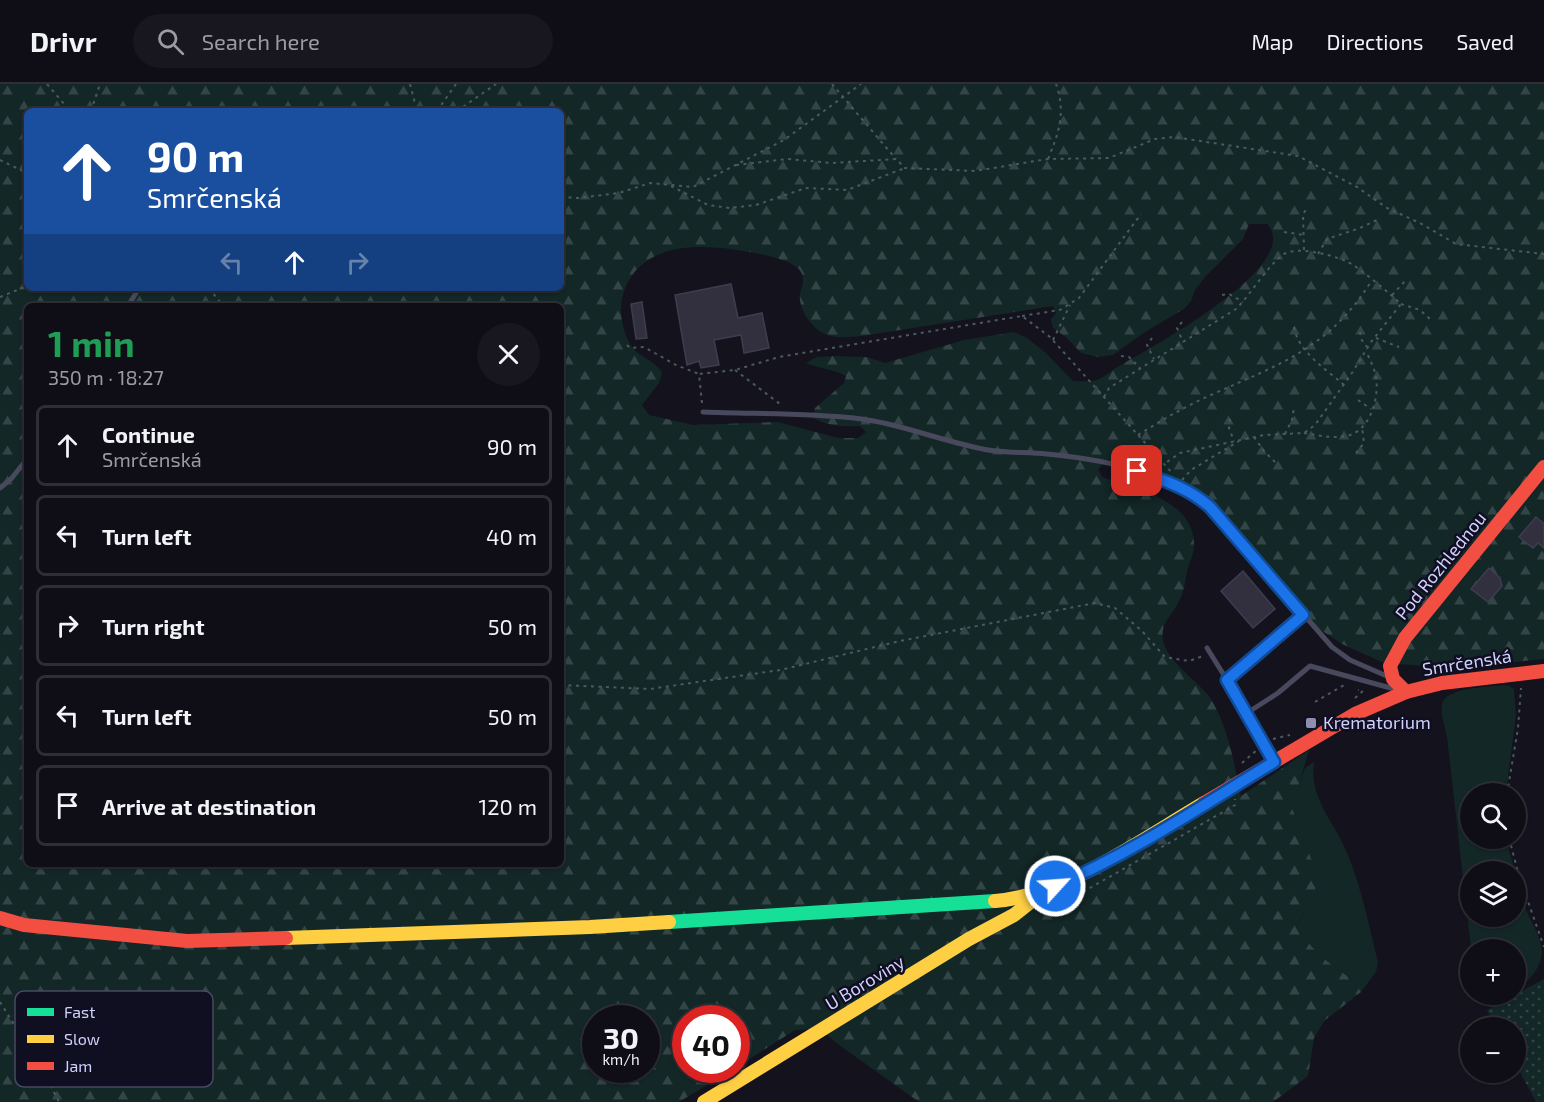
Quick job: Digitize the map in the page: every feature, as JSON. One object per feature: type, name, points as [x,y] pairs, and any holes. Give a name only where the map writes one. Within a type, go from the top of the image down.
[{"type":"street","name":"Pod Rozhlednou","points":[[1393,679],[1390,666],[1406,638],[1544,466]]},
{"type":"street","name":"Smrčenská","points":[[1043,892],[1100,864],[1209,802],[1355,714],[1406,692],[1442,683],[1544,670]]},
{"type":"street","points":[[1393,679],[1406,692]]},
{"type":"street","points":[[0,918],[24,925],[188,941],[590,927],[1004,900],[1043,892]]},
{"type":"street","name":"U Boroviny","points":[[704,1102],[1034,902],[1043,892]]},
{"type":"lane","points":[[703,412],[854,418],[990,450],[1091,459],[1137,471],[1177,485],[1195,494],[1210,507],[1332,647],[1350,660],[1393,679]]},
{"type":"lane","points":[[0,488],[24,463]]},
{"type":"lane","points":[[1227,680],[1303,615]]},
{"type":"lane","points":[[1209,651],[1247,712],[1274,762]]},
{"type":"lane","points":[[1247,712],[1278,693],[1310,666],[1406,692]]},
{"type":"path","points":[[47,84],[67,108]]},
{"type":"path","points":[[92,108],[100,84]]},
{"type":"path","points":[[410,84],[416,108]]},
{"type":"path","points":[[439,108],[456,84]]},
{"type":"path","points":[[461,108],[496,84]]},
{"type":"path","points":[[832,84],[905,168]]},
{"type":"path","points":[[564,197],[578,198],[619,193],[650,183],[693,186],[784,140],[861,84]]},
{"type":"path","points":[[1048,159],[1059,132],[1061,98],[1056,84]]},
{"type":"path","points":[[669,185],[708,205],[730,208],[756,204],[806,188],[847,190],[905,168],[975,171],[1048,159],[1109,158],[1155,139],[1174,137],[1298,156],[1357,187],[1387,208],[1420,223],[1456,244],[1544,254]]},
{"type":"path","points":[[736,165],[788,159],[832,163],[896,159]]},
{"type":"path","points":[[0,160],[24,172]]},
{"type":"path","points":[[1304,250],[1303,214],[1308,207]]},
{"type":"path","points":[[627,345],[630,348],[644,347],[676,365],[699,374],[735,370],[779,357],[1060,310],[1079,298],[1141,214]]},
{"type":"path","points":[[1318,254],[1327,239],[1377,220]]},
{"type":"path","points":[[1284,232],[1304,235]]},
{"type":"path","points":[[1536,253],[1544,249]]},
{"type":"path","points":[[1104,397],[1109,388],[1236,309],[1283,255],[1292,251],[1304,250],[1347,261],[1401,304],[1420,310],[1431,320]]},
{"type":"path","points":[[1392,295],[1407,279]]},
{"type":"path","points":[[1138,435],[1209,395],[1261,375],[1305,350],[1323,338],[1343,319],[1362,297],[1372,280]]},
{"type":"path","points":[[0,297],[24,287]]},
{"type":"path","points":[[211,291],[221,303]]},
{"type":"path","points":[[1222,296],[1229,294],[1243,302]]},
{"type":"path","points":[[1304,432],[1315,425],[1375,337],[1401,304]]},
{"type":"path","points":[[1053,340],[1070,305]]},
{"type":"path","points":[[1022,316],[1038,326],[1053,340],[1180,482],[1191,470],[1242,439]]},
{"type":"path","points":[[1182,322],[1177,328],[1184,342]]},
{"type":"path","points":[[1293,327],[1305,350],[1344,385]]},
{"type":"path","points":[[1164,464],[1180,453],[1242,439],[1304,432],[1334,438],[1349,436],[1359,431],[1372,410],[1376,398],[1376,374],[1360,332]]},
{"type":"path","points":[[1375,337],[1399,347]]},
{"type":"path","points":[[1152,338],[1148,345],[1155,360]]},
{"type":"path","points":[[1121,356],[1129,357],[1140,369]]},
{"type":"path","points":[[735,370],[796,416]]},
{"type":"path","points":[[699,374],[703,412]]},
{"type":"path","points":[[1358,400],[1372,410]]},
{"type":"path","points":[[1285,434],[1292,420],[1294,408]]},
{"type":"path","points":[[1230,419],[1229,428],[1234,441]]},
{"type":"path","points":[[1356,453],[1364,443],[1362,427]]},
{"type":"path","points":[[1254,437],[1275,462]]},
{"type":"path","points":[[564,685],[650,689],[780,670],[900,641],[1095,603],[1115,608],[1142,631],[1166,657],[1189,661],[1209,651]]},
{"type":"path","points":[[1509,783],[1518,728],[1521,673]]},
{"type":"path","points":[[1316,702],[1344,685]]},
{"type":"path","points":[[1353,688],[1363,691],[1354,699]]},
{"type":"path","points":[[1239,767],[1264,744],[1273,739],[1291,735]]},
{"type":"path","points":[[1021,910],[1034,915],[1062,904],[1230,808],[1235,801],[1229,789]]},
{"type":"path","points":[[1512,849],[1544,947]]},
{"type":"path","points":[[0,1002],[15,1026]]},
{"type":"path","points":[[51,1087],[58,1102]]},
{"type":"green space","points":[[0,84],[1544,84],[1544,659],[1495,664],[1426,666],[1384,663],[1342,644],[1298,615],[1277,589],[1238,528],[1222,511],[1184,482],[1143,463],[1107,460],[1098,469],[1102,477],[1161,498],[1185,517],[1192,530],[1194,546],[1184,588],[1163,630],[1164,644],[1171,658],[1204,690],[1216,707],[1230,744],[1241,796],[1309,750],[1292,808],[1319,880],[1296,926],[1317,953],[1348,977],[1361,992],[1324,1021],[1314,1038],[1308,1076],[1273,1102],[919,1102],[835,1042],[821,1029],[795,1030],[750,1059],[750,1005],[672,1005],[672,1083],[710,1083],[679,1102],[0,1102]],"holes":[[[1249,224],[1267,224],[1272,232],[1271,249],[1258,269],[1237,289],[1182,329],[1095,380],[1073,381],[1046,353],[1027,338],[1014,332],[964,340],[885,363],[867,357],[834,356],[817,357],[806,363],[846,376],[844,383],[815,408],[813,418],[836,425],[860,426],[866,432],[858,438],[838,438],[778,422],[693,425],[649,415],[642,405],[659,383],[662,372],[632,347],[622,321],[623,293],[637,269],[652,258],[670,251],[690,247],[710,247],[769,256],[795,266],[803,278],[800,294],[801,306],[815,328],[829,336],[862,336],[1053,306],[1056,313],[1051,320],[1053,328],[1067,338],[1081,353],[1098,357],[1113,355],[1145,332],[1184,309],[1205,277],[1243,239]]]},
{"type":"green space","points":[[1503,685],[1514,689],[1516,715],[1507,783],[1460,783],[1460,849],[1509,849],[1512,861],[1461,861],[1442,712],[1445,698],[1459,691]]},
{"type":"green space","points":[[1314,762],[1315,788],[1353,868],[1378,962],[1376,972],[1361,992],[1348,977],[1317,953],[1296,926],[1308,906],[1292,808],[1294,796],[1305,768]]},
{"type":"green space","points":[[1526,910],[1538,934],[1542,948],[1541,960],[1526,982],[1526,939],[1470,939],[1469,927],[1526,927]]},
{"type":"green space","points":[[1544,979],[1544,1102],[1536,1102],[1526,1083],[1526,1017],[1491,1017],[1487,1010],[1496,1005],[1526,1005],[1526,989]]},
{"type":"building","points":[[731,284],[738,318],[762,313],[769,348],[744,353],[741,335],[714,340],[719,365],[701,368],[699,361],[687,365],[675,295]]},
{"type":"building","points":[[642,302],[647,338],[636,339],[631,304]]},
{"type":"building","points":[[1536,517],[1544,524],[1544,548],[1538,543],[1533,548],[1519,537]]},
{"type":"building","points":[[1489,568],[1500,578],[1502,586],[1488,602],[1471,589]]},
{"type":"building","points":[[1243,571],[1275,609],[1253,628],[1221,591]]},
{"type":"traffic: fast","points":[[669,922],[995,901]]},
{"type":"traffic: slow","points":[[995,901],[1021,897],[1076,877],[1130,848],[1204,803]]},
{"type":"traffic: slow","points":[[704,1102],[969,939],[1014,915],[1043,892]]},
{"type":"traffic: slow","points":[[286,938],[669,922]]},
{"type":"traffic: jam","points":[[1406,692],[1393,679],[1390,666],[1405,638],[1544,467]]},
{"type":"traffic: jam","points":[[1204,803],[1355,714],[1406,692],[1442,683],[1544,671]]},
{"type":"traffic: jam","points":[[0,918],[24,925],[187,941],[286,938]]},
{"type":"place","name":"Krematorium","points":[[1311,723]]},
{"type":"route","points":[[1055,886],[1147,838],[1274,762],[1227,680],[1303,615],[1210,507],[1195,494],[1177,485],[1137,471]]}]
